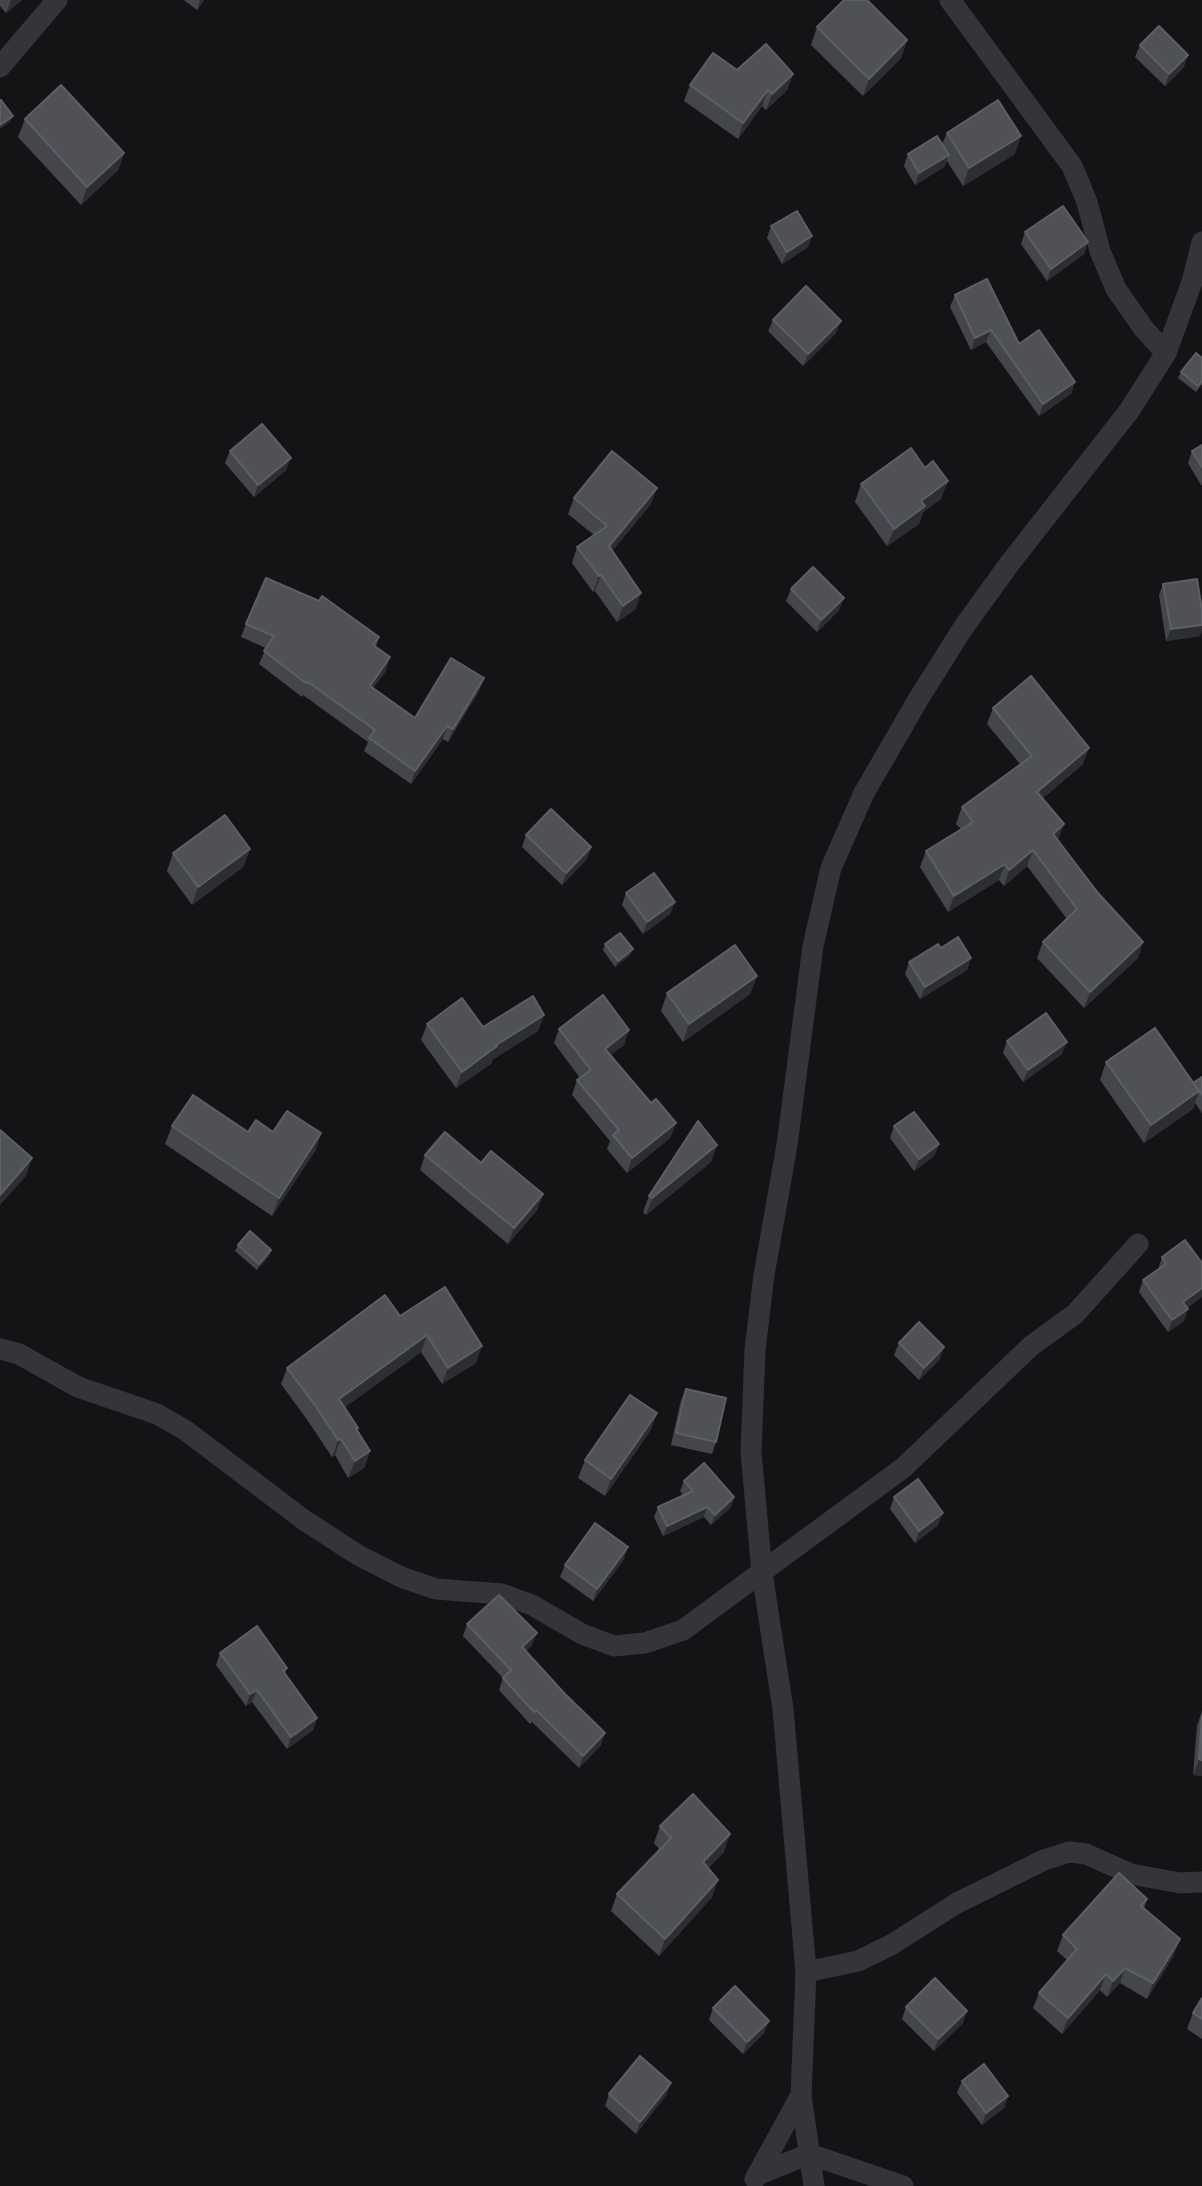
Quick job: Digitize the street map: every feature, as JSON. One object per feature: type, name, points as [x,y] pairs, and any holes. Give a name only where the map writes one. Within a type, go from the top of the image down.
[{"type":"street","points":[[0,67],[57,0]]},
{"type":"street","points":[[950,0],[1072,166],[1087,202],[1100,251],[1116,289],[1144,329],[1166,353]]},
{"type":"street","points":[[814,2186],[801,2095],[806,1972],[783,1709],[762,1573],[751,1452],[755,1350],[764,1275],[787,1145],[813,946],[831,868],[864,793],[963,628],[1010,563],[1129,411],[1166,353],[1192,282],[1202,242]]},
{"type":"street","points":[[0,1349],[19,1354],[78,1387],[157,1414],[185,1430],[304,1520],[358,1555],[401,1577],[436,1589],[502,1594],[532,1605],[582,1634],[614,1646],[645,1643],[682,1630],[903,1468],[1031,1346],[1075,1314],[1138,1244]]},
{"type":"street","points":[[806,1972],[858,1961],[891,1945],[957,1903],[1044,1860],[1069,1852],[1086,1854],[1131,1874],[1180,1882],[1202,1882]]},
{"type":"street","points":[[754,2180],[801,2095]]},
{"type":"street","points":[[754,2180],[809,2154],[903,2186]]},
{"type":"building","points":[[844,0],[867,0],[907,40],[869,79],[817,27]]},
{"type":"building","points":[[1159,26],[1188,55],[1169,74],[1140,45]]},
{"type":"building","points":[[766,44],[793,74],[772,94],[768,90],[743,123],[690,85],[713,53],[737,70]]},
{"type":"building","points":[[61,85],[124,153],[87,187],[25,119]]},
{"type":"building","points":[[998,100],[1021,136],[969,168],[947,133]]},
{"type":"building","points":[[0,101],[13,116],[0,125]]},
{"type":"building","points":[[937,136],[949,155],[919,173],[908,154]]},
{"type":"building","points":[[1063,206],[1088,242],[1051,269],[1025,232]]},
{"type":"building","points":[[797,211],[812,236],[787,252],[771,226]]},
{"type":"building","points":[[987,279],[1019,344],[1039,330],[1075,382],[1043,404],[991,330],[975,338],[955,295]]},
{"type":"building","points":[[806,286],[841,321],[808,354],[773,320]]},
{"type":"building","points":[[1196,353],[1202,358],[1202,381],[1198,386],[1181,372]]},
{"type":"building","points":[[262,424],[291,458],[258,485],[230,451]]},
{"type":"building","points":[[1202,445],[1202,467],[1192,451]]},
{"type":"building","points":[[911,448],[925,468],[933,461],[948,481],[921,501],[925,506],[894,529],[861,484]]},
{"type":"building","points":[[612,451],[657,488],[609,546],[641,593],[623,606],[577,547],[607,526],[574,498]]},
{"type":"building","points":[[813,567],[844,598],[821,620],[791,589]]},
{"type":"building","points":[[266,578],[319,601],[322,596],[379,637],[373,645],[390,657],[370,686],[415,718],[451,658],[484,678],[453,729],[447,726],[415,771],[369,738],[375,730],[264,651],[274,636],[246,624]]},
{"type":"building","points":[[1197,579],[1202,625],[1171,629],[1163,584]]},
{"type":"building","points":[[1031,676],[1089,748],[1037,792],[1064,824],[1053,834],[1098,893],[1143,942],[1090,992],[1043,942],[1077,909],[1033,850],[1009,870],[1005,864],[954,896],[926,851],[973,822],[962,807],[1032,756],[993,708]]},
{"type":"building","points":[[551,809],[591,847],[566,873],[526,835]]},
{"type":"building","points":[[225,815],[250,849],[198,887],[173,853]]},
{"type":"building","points":[[654,873],[675,902],[647,922],[626,893]]},
{"type":"building","points":[[620,933],[633,949],[618,961],[605,944]]},
{"type":"building","points":[[958,937],[971,958],[925,987],[909,962],[938,944],[941,948]]},
{"type":"building","points":[[735,945],[757,976],[689,1024],[667,993]]},
{"type":"building","points":[[603,995],[629,1030],[605,1049],[651,1103],[656,1099],[676,1123],[632,1158],[613,1135],[619,1130],[577,1080],[591,1070],[559,1029]]},
{"type":"building","points":[[533,996],[544,1015],[496,1045],[462,1072],[427,1024],[462,998],[483,1027]]},
{"type":"building","points":[[1046,1013],[1067,1042],[1028,1070],[1007,1041]]},
{"type":"building","points":[[1155,1028],[1199,1091],[1151,1125],[1106,1062]]},
{"type":"building","points":[[1202,1077],[1202,1095],[1193,1083]]},
{"type":"building","points":[[193,1095],[248,1132],[256,1120],[273,1132],[287,1111],[321,1133],[279,1198],[172,1126]]},
{"type":"building","points":[[914,1112],[939,1144],[919,1159],[894,1126]]},
{"type":"building","points":[[698,1121],[717,1145],[652,1198],[649,1196]]},
{"type":"building","points":[[0,1130],[32,1158],[0,1195]]},
{"type":"building","points":[[445,1132],[481,1163],[491,1151],[543,1194],[514,1228],[425,1155]]},
{"type":"building","points":[[250,1231],[271,1250],[259,1264],[238,1245]]},
{"type":"building","points":[[1185,1240],[1202,1263],[1202,1288],[1183,1302],[1188,1309],[1172,1320],[1143,1280],[1166,1264],[1162,1257]]},
{"type":"building","points":[[445,1287],[482,1346],[448,1368],[427,1335],[339,1399],[370,1451],[355,1461],[287,1368],[385,1295],[400,1316]]},
{"type":"building","points":[[919,1322],[944,1347],[924,1368],[899,1343]]},
{"type":"building","points":[[686,1389],[726,1398],[716,1442],[676,1433]]},
{"type":"building","points":[[630,1395],[657,1413],[611,1479],[585,1460]]},
{"type":"building","points":[[704,1463],[734,1497],[715,1515],[707,1507],[667,1526],[658,1507],[693,1491],[684,1481]]},
{"type":"building","points":[[918,1479],[943,1513],[919,1531],[894,1497]]},
{"type":"building","points":[[595,1523],[628,1547],[597,1589],[565,1565]]},
{"type":"building","points":[[499,1595],[537,1633],[522,1647],[605,1733],[583,1756],[536,1710],[534,1712],[503,1678],[511,1670],[467,1624]]},
{"type":"building","points":[[257,1626],[287,1668],[283,1671],[317,1718],[291,1737],[257,1690],[250,1694],[220,1653]]},
{"type":"building","points":[[1202,1716],[1202,1760],[1199,1759]]},
{"type":"building","points":[[693,1794],[730,1834],[703,1862],[718,1880],[665,1939],[617,1894],[671,1838],[660,1826]]},
{"type":"building","points":[[1119,1873],[1147,1899],[1141,1906],[1180,1939],[1153,1983],[1125,1968],[1113,1981],[1106,1974],[1068,2018],[1039,1993],[1077,1949],[1063,1935]]},
{"type":"building","points":[[935,1978],[967,2011],[938,2039],[906,2007]]},
{"type":"building","points":[[735,1986],[769,2021],[747,2042],[713,2008]]},
{"type":"building","points":[[1202,1998],[1202,2019],[1193,2013]]},
{"type":"building","points":[[640,2056],[671,2083],[640,2122],[609,2094]]},
{"type":"building","points":[[984,2064],[1008,2096],[986,2113],[962,2081]]}]
